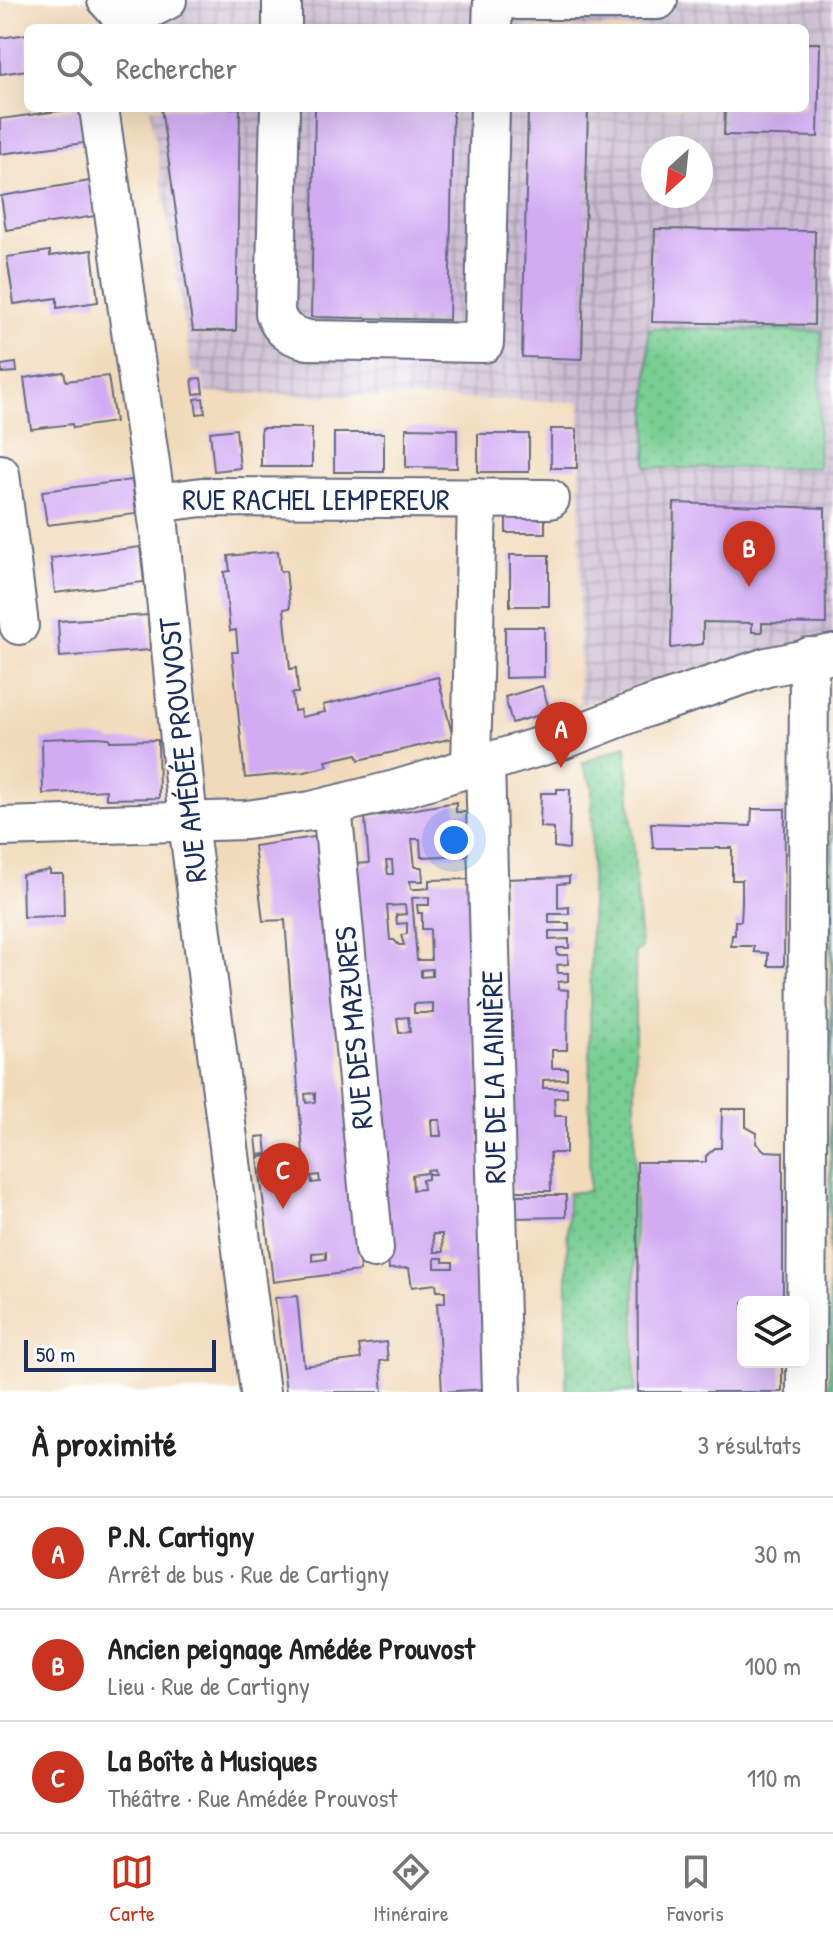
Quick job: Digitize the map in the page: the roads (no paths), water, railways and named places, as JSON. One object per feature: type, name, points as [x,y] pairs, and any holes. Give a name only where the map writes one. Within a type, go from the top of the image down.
[{"type":"street","points":[[120,17],[145,11],[167,0]]},
{"type":"street","points":[[282,0],[282,24]]},
{"type":"street","points":[[492,24],[493,0]]},
{"type":"street","points":[[517,0],[658,0]]},
{"type":"street","name":"RUE AMÉDÉE PROUVOST","points":[[100,112],[156,503],[188,822],[260,1392]]},
{"type":"street","points":[[280,112],[275,313],[279,325],[289,334],[308,340],[484,343],[490,112]]},
{"type":"street","points":[[0,474],[19,625]]},
{"type":"street","name":"RUE RACHEL LEMPEREUR","points":[[156,503],[202,497],[550,499]]},
{"type":"street","name":"RUE RACHEL LEMPEREUR","points":[[477,498],[478,765]]},
{"type":"street","points":[[0,827],[246,820],[332,806],[584,733],[707,687],[821,655],[806,1392]]},
{"type":"street","name":"RUE DE LA LAINIÈRE","points":[[478,765],[502,1392]]},
{"type":"street","name":"RUE DES MAZURES","points":[[332,806],[374,1249]]},
{"type":"place","name":"Ancien peignage Amédée Prouvost","points":[[749,587]]},
{"type":"place","name":"P.N. Cartigny","points":[[561,768]]},
{"type":"place","name":"La Boîte à Musiques","points":[[283,1209]]}]
